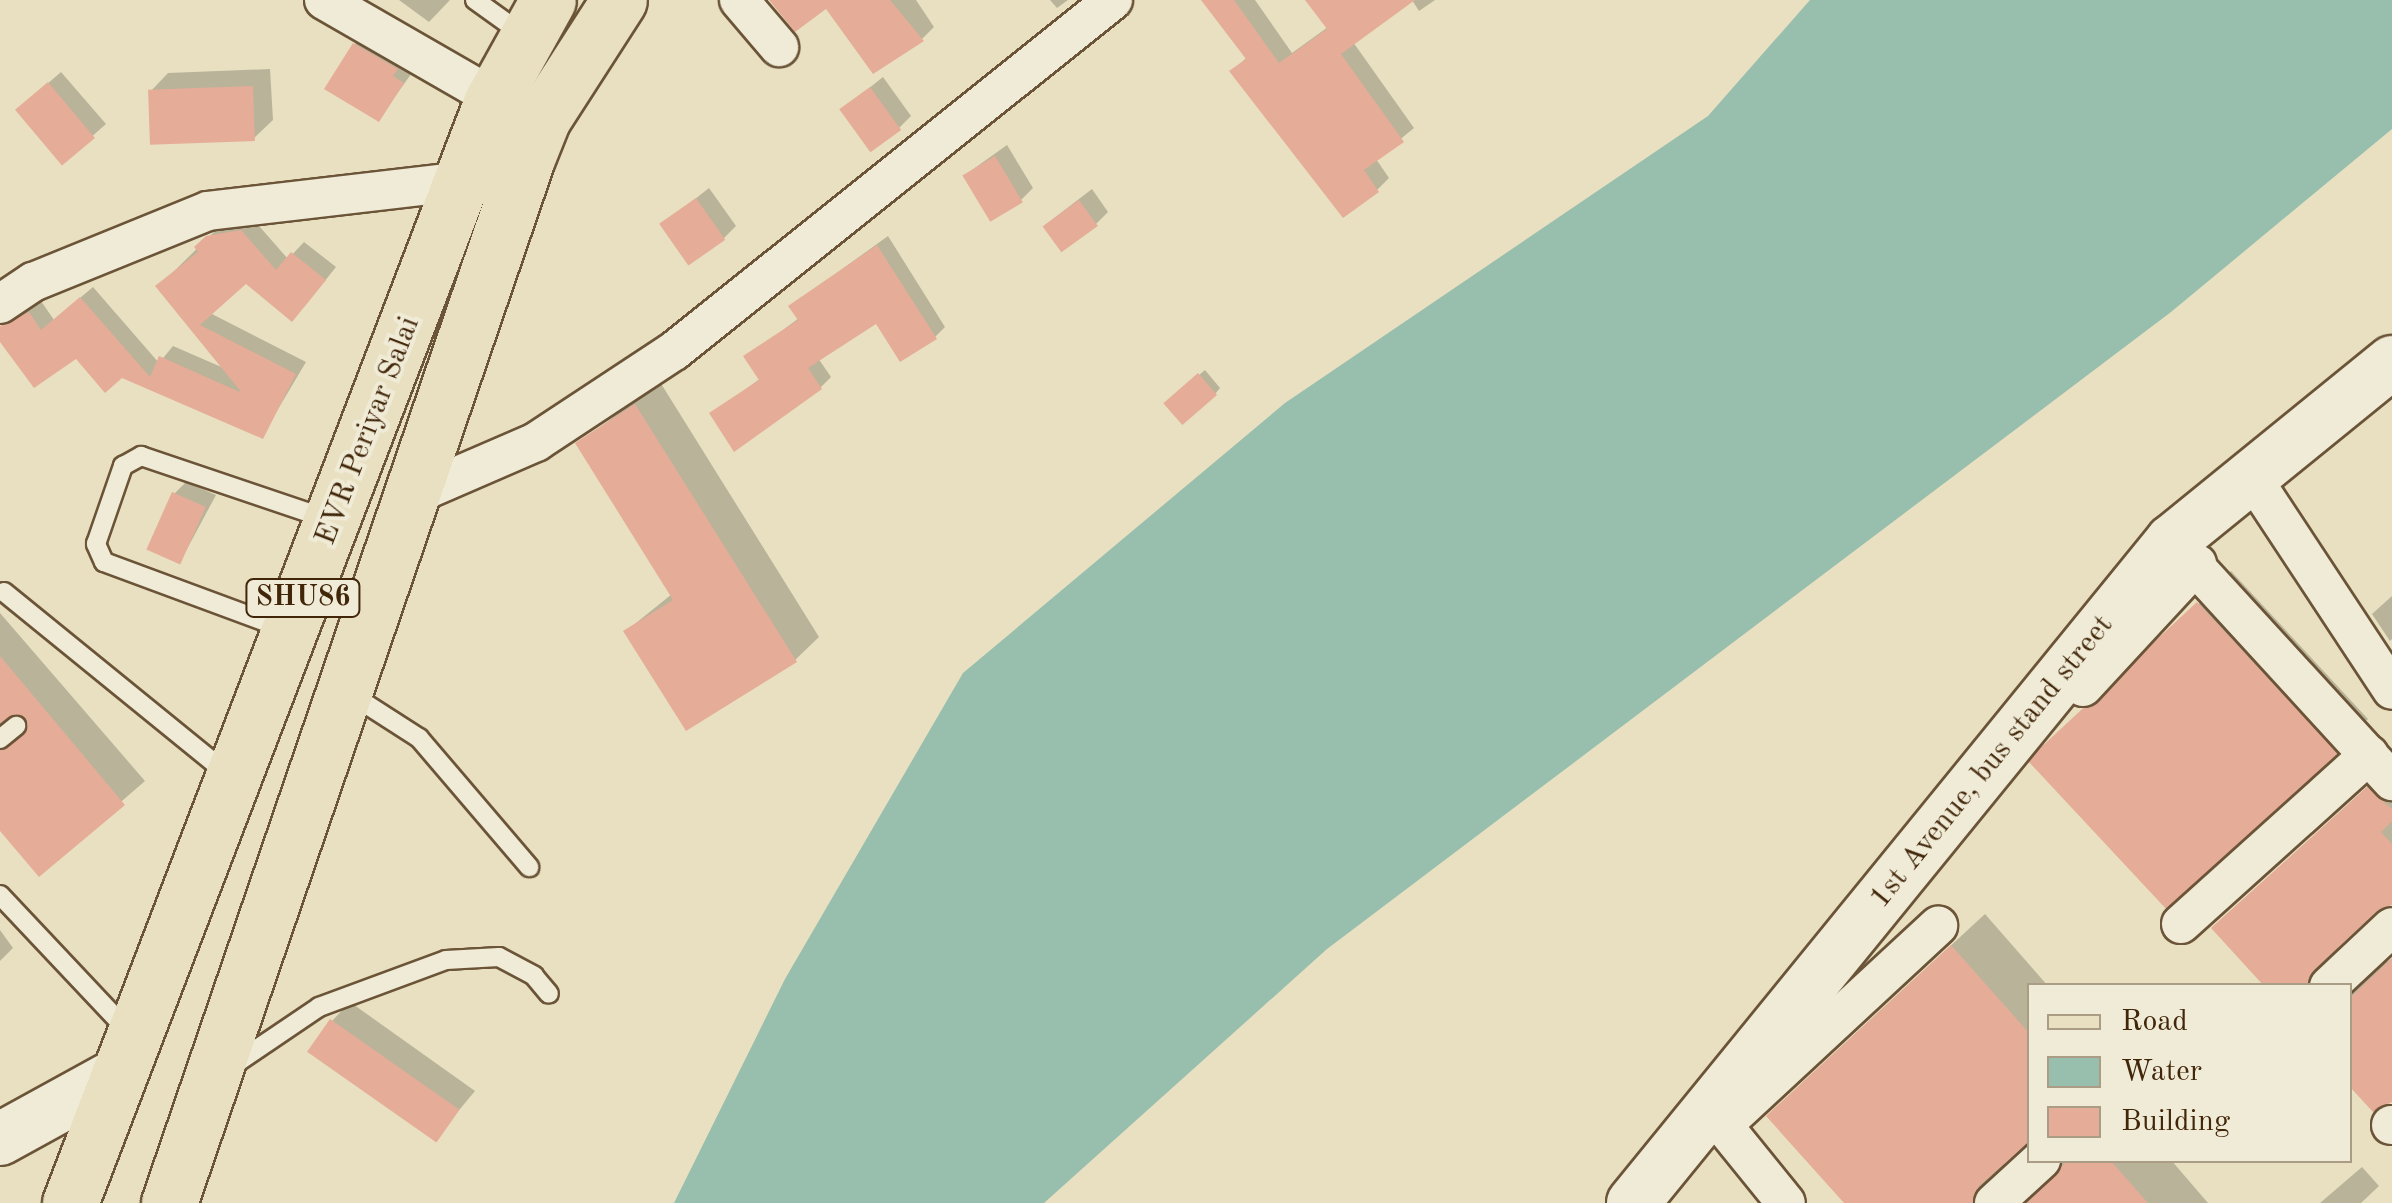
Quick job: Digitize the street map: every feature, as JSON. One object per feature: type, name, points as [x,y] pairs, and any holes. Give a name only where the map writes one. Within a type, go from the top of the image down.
[{"type":"main road","name":"EVR Periyar Salai","points":[[169,1203],[543,118],[619,0]]},
{"type":"main road","name":"EVR Periyar Salai","points":[[70,1203],[465,181],[492,100],[537,18]]},
{"type":"street","points":[[324,0],[492,100],[543,118]]},
{"type":"street","points":[[739,0],[779,47]]},
{"type":"street","points":[[416,494],[536,442],[674,351],[1114,0]]},
{"type":"street","points":[[0,304],[33,282],[208,211],[465,181]]},
{"type":"street","name":"1st Avenue, bus stand street","points":[[1633,1203],[1718,1117],[2252,476],[2392,362]]},
{"type":"street","points":[[2252,476],[2392,690]]},
{"type":"street","points":[[2011,764],[2187,555],[2380,768],[2181,924]]},
{"type":"street","points":[[1786,1203],[1718,1117],[1938,926]]},
{"type":"street","points":[[2332,983],[2392,928]]},
{"type":"street","points":[[0,1139],[125,1055]]},
{"type":"street","points":[[1994,1203],[2037,1163]]},
{"type":"lane","points":[[475,0],[537,18]]},
{"type":"lane","points":[[290,631],[104,562],[96,544],[123,466],[141,456],[333,520]]},
{"type":"lane","points":[[4,592],[233,778]]},
{"type":"lane","points":[[347,692],[419,738],[529,867]]},
{"type":"lane","points":[[0,739],[16,726]]},
{"type":"lane","points":[[0,895],[125,1055]]},
{"type":"lane","points":[[212,1080],[320,1007],[407,969],[478,954],[498,957],[518,965],[549,994]]},
{"type":"water","points":[[1810,0],[2392,0],[2392,129],[2171,312],[1327,949],[1044,1203],[674,1203],[785,979],[963,673],[1285,403],[1708,116]]},
{"type":"building","points":[[769,0],[890,0],[924,41],[873,74],[826,9],[795,32]]},
{"type":"building","points":[[1201,0],[1234,0],[1279,63],[1327,29],[1305,0],[1415,0],[1341,54],[1404,142],[1364,170],[1379,192],[1343,218],[1229,71],[1246,59]]},
{"type":"building","points":[[353,43],[398,69],[393,76],[404,83],[379,122],[324,89]]},
{"type":"building","points":[[48,82],[95,138],[62,166],[15,110]]},
{"type":"building","points":[[253,86],[255,141],[150,145],[148,90]]},
{"type":"building","points":[[870,87],[901,130],[870,152],[839,109]]},
{"type":"building","points":[[995,156],[1023,202],[990,222],[962,176]]},
{"type":"building","points":[[696,198],[725,240],[688,266],[659,224]]},
{"type":"building","points":[[1079,200],[1098,226],[1061,252],[1043,226]]},
{"type":"building","points":[[241,230],[276,270],[291,252],[326,280],[292,322],[246,284],[200,325],[296,374],[263,439],[122,378],[105,393],[76,359],[34,388],[0,342],[0,326],[29,312],[41,330],[80,297],[150,377],[159,356],[242,393],[155,286],[198,252],[194,247],[206,236]]},
{"type":"building","points":[[877,245],[937,339],[900,362],[876,324],[808,368],[822,389],[734,452],[709,413],[759,380],[743,356],[798,320],[788,306]]},
{"type":"building","points":[[1198,373],[1217,395],[1182,425],[1163,403]]},
{"type":"building","points":[[635,404],[797,662],[686,731],[623,631],[673,600],[575,443]]},
{"type":"building","points":[[172,492],[206,507],[180,565],[146,550]]},
{"type":"building","points":[[2197,602],[2338,753],[2168,912],[2027,760]]},
{"type":"building","points":[[0,656],[125,805],[39,877],[0,831],[0,751],[28,725],[15,714],[0,723]]},
{"type":"building","points":[[2367,787],[2392,809],[2392,821],[2381,832],[2392,844],[2392,905],[2377,911],[2314,970],[2308,983],[2261,983],[2211,928]]},
{"type":"building","points":[[1951,945],[2027,1031],[2027,1144],[1979,1186],[1972,1203],[1844,1203],[1766,1116]]},
{"type":"building","points":[[2392,958],[2392,1102],[2373,1112],[2352,1089],[2352,996]]},
{"type":"building","points":[[330,1019],[459,1110],[436,1142],[307,1052]]},
{"type":"building","points":[[2065,1163],[2113,1163],[2148,1203],[2027,1203]]}]
